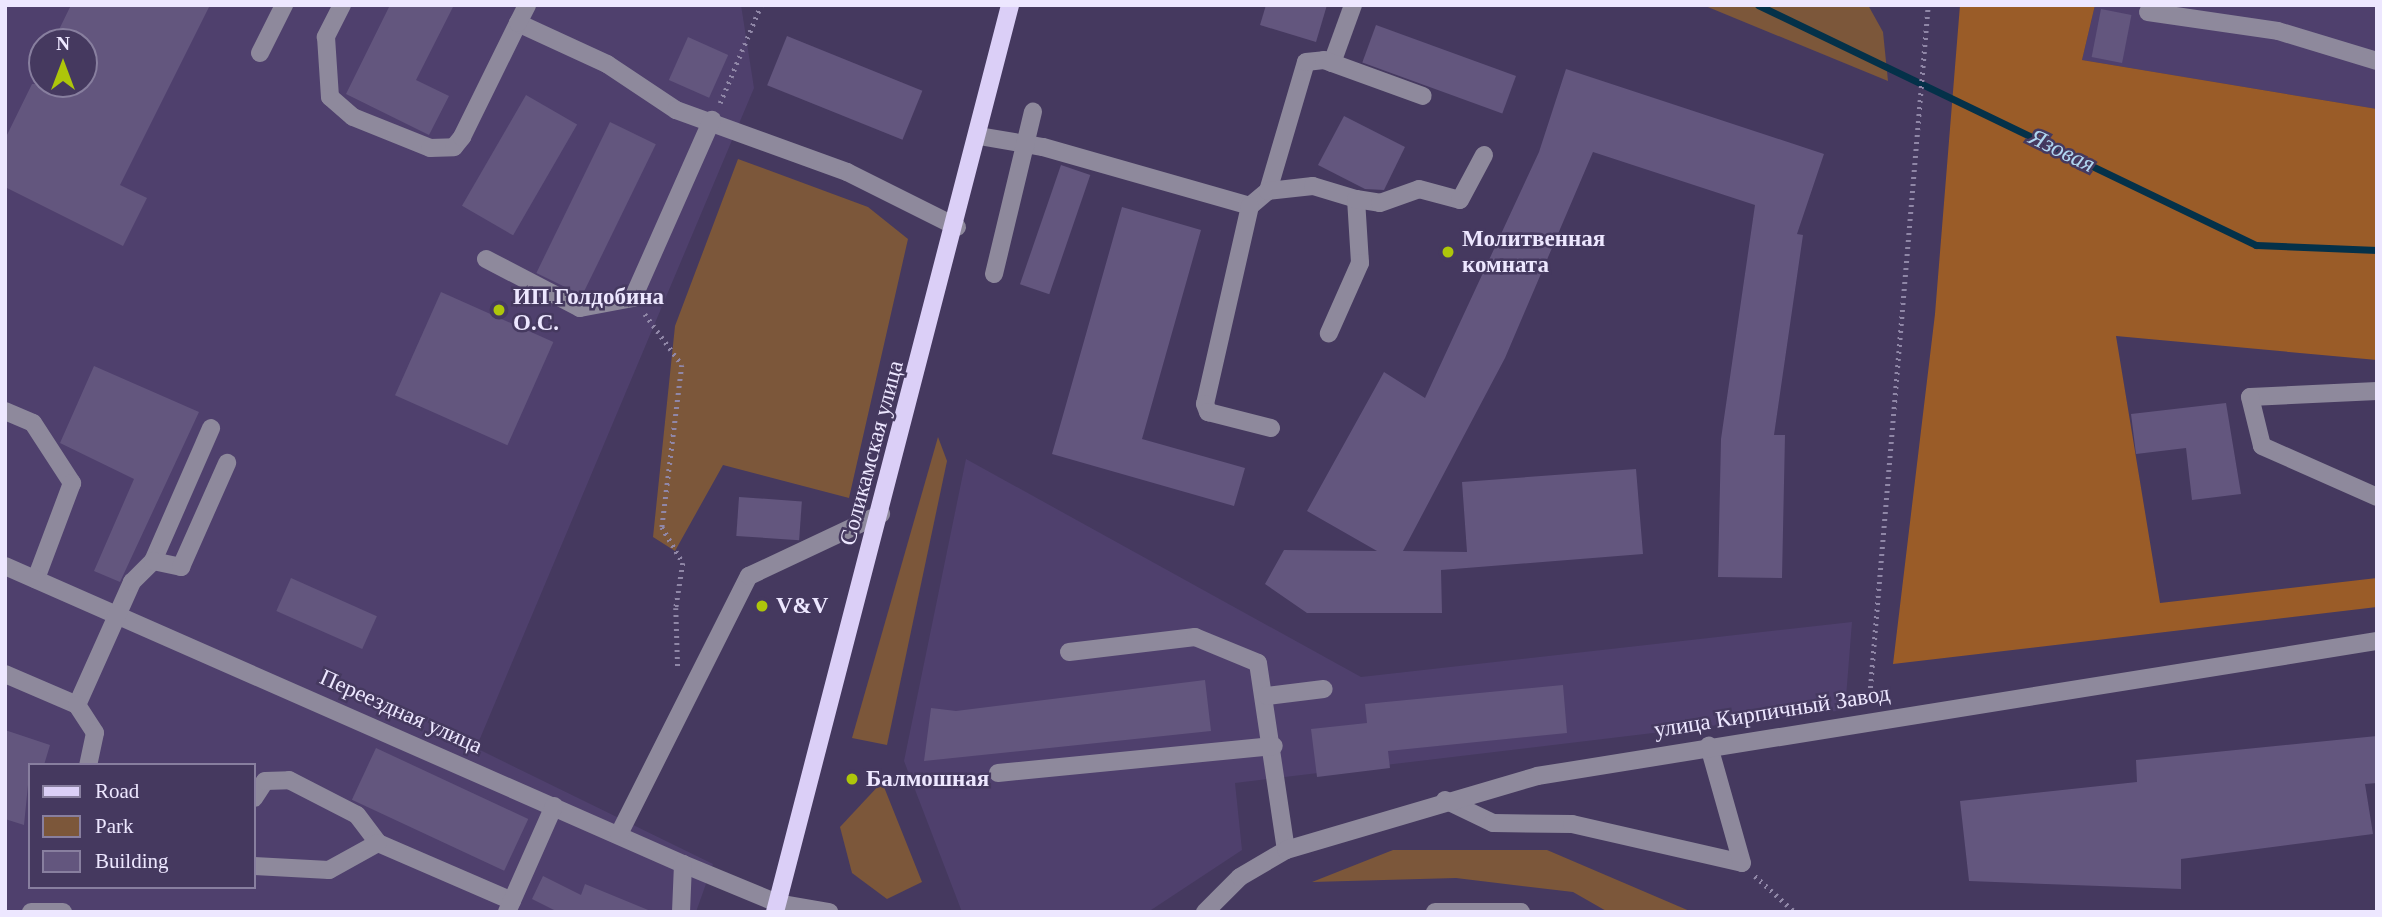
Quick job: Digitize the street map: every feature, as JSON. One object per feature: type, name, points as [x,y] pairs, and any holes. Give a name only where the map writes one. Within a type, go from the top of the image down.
[{"type":"main road","name":"Соликамская улица","points":[[776,907],[957,227],[1012,6]]},
{"type":"street","points":[[260,53],[284,5]]},
{"type":"street","points":[[342,5],[326,37],[330,97],[353,117],[442,150],[462,137],[527,5]]},
{"type":"street","points":[[1332,63],[1353,5]]},
{"type":"street","points":[[2148,12],[2278,31],[2377,61]]},
{"type":"street","points":[[518,23],[607,64],[676,110],[712,120],[847,172],[957,227]]},
{"type":"street","points":[[1268,191],[1306,62],[1332,63],[1423,96]]},
{"type":"street","points":[[994,274],[1033,112]]},
{"type":"street","points":[[486,259],[580,307],[633,298],[712,120]]},
{"type":"street","points":[[979,136],[1250,206]]},
{"type":"street","points":[[1271,428],[1217,416],[1205,404],[1250,206],[1268,191],[1313,186],[1380,203],[1419,189],[1460,200],[1484,155]]},
{"type":"street","points":[[1329,333],[1360,263],[1356,199]]},
{"type":"street","points":[[2377,391],[2250,397],[2262,446],[2377,497]]},
{"type":"street","points":[[5,411],[33,423],[72,483],[36,579]]},
{"type":"street","points":[[77,705],[132,582],[153,561],[211,428]]},
{"type":"street","points":[[153,561],[181,567],[227,463]]},
{"type":"street","points":[[619,834],[689,701],[749,576],[881,514]]},
{"type":"street","name":"Переездная улица","points":[[5,566],[619,834],[776,907],[829,912]]},
{"type":"street","points":[[1069,652],[1195,637],[1258,663],[1267,696],[1286,850]]},
{"type":"street","name":"улица Кирпичный Завод","points":[[1205,912],[1240,877],[1286,850],[1445,800],[1537,776],[1709,746],[2377,641]]},
{"type":"street","points":[[5,674],[77,705],[95,733],[88,763]]},
{"type":"street","points":[[1267,696],[1324,689]]},
{"type":"street","points":[[998,773],[1273,746]]},
{"type":"street","points":[[1445,800],[1493,823],[1572,824],[1742,863],[1709,746]]},
{"type":"street","points":[[256,795],[265,781],[289,780],[357,815],[378,843],[510,907],[554,806]]},
{"type":"street","points":[[256,866],[329,870],[378,843]]},
{"type":"street","points":[[681,912],[683,864]]},
{"type":"street","points":[[31,912],[63,912]]},
{"type":"street","points":[[1435,912],[1521,912]]},
{"type":"path","points":[[712,120],[761,5]]},
{"type":"path","points":[[1867,722],[1928,5]]},
{"type":"path","points":[[633,298],[682,365],[662,527],[683,563],[675,661],[689,701]]},
{"type":"path","points":[[1742,863],[1795,912]]},
{"type":"shaded area","points":[[5,5],[741,5],[754,88],[476,748],[713,864],[696,912],[5,912]]},
{"type":"shaded area","points":[[1960,5],[2095,5],[2082,60],[2377,109],[2377,360],[2116,336],[2160,603],[2377,578],[2377,607],[1893,664],[1935,314]]},
{"type":"shaded area","points":[[2095,5],[2377,5],[2377,109],[2082,60]]},
{"type":"shaded area","points":[[966,459],[1361,677],[1852,622],[1845,710],[1235,783],[1242,850],[1148,912],[962,912],[904,761]]},
{"type":"green space","points":[[1703,5],[1868,5],[1883,32],[1888,81]]},
{"type":"green space","points":[[738,159],[868,207],[908,239],[849,498],[723,465],[675,551],[653,537],[675,326]]},
{"type":"green space","points":[[938,437],[947,461],[887,745],[852,738]]},
{"type":"green space","points":[[882,782],[922,882],[887,899],[852,873],[840,827]]},
{"type":"green space","points":[[1393,850],[1547,850],[1692,912],[1608,912],[1573,892],[1456,878],[1312,882]]},
{"type":"building","points":[[71,5],[210,5],[120,185],[147,198],[123,246],[5,187],[5,139],[28,92],[28,98],[98,98],[98,28],[60,28]]},
{"type":"building","points":[[390,5],[454,5],[416,80],[449,96],[429,135],[346,94]]},
{"type":"building","points":[[1266,5],[1327,5],[1316,42],[1260,25]]},
{"type":"building","points":[[2101,9],[2131,15],[2122,63],[2092,57]]},
{"type":"building","points":[[1376,25],[1516,76],[1502,114],[1362,63]]},
{"type":"building","points":[[787,36],[922,91],[903,140],[767,85]]},
{"type":"building","points":[[688,37],[728,55],[709,98],[669,80]]},
{"type":"building","points":[[1566,69],[1824,154],[1797,234],[1803,235],[1774,435],[1785,435],[1782,578],[1718,577],[1721,439],[1755,205],[1593,152],[1505,358],[1403,551],[1467,552],[1462,482],[1636,469],[1643,554],[1441,570],[1442,613],[1307,613],[1265,584],[1284,550],[1377,551],[1307,511],[1384,372],[1425,398],[1539,152]]},
{"type":"building","points":[[526,95],[577,124],[513,235],[462,206]]},
{"type":"building","points":[[1344,116],[1405,147],[1384,190],[1365,189],[1318,165]]},
{"type":"building","points":[[610,122],[656,144],[582,295],[536,273]]},
{"type":"building","points":[[1061,165],[1090,175],[1049,294],[1020,284]]},
{"type":"building","points":[[1122,207],[1201,230],[1142,439],[1245,468],[1234,506],[1052,454]]},
{"type":"building","points":[[441,292],[553,342],[507,445],[395,395]]},
{"type":"building","points":[[94,366],[199,412],[120,582],[94,571],[134,479],[60,443]]},
{"type":"building","points":[[2226,403],[2241,494],[2192,500],[2186,448],[2136,454],[2131,414]]},
{"type":"building","points":[[739,497],[802,501],[799,540],[736,536]]},
{"type":"building","points":[[291,578],[377,616],[362,649],[276,611]]},
{"type":"building","points":[[1205,680],[1211,731],[924,761],[931,708],[956,711]]},
{"type":"building","points":[[1563,685],[1567,733],[1388,751],[1390,768],[1317,777],[1311,729],[1367,723],[1365,704]]},
{"type":"building","points":[[5,730],[50,745],[45,763],[28,763],[24,825],[5,819]]},
{"type":"building","points":[[2377,736],[2377,783],[2365,784],[2373,834],[2181,859],[2181,889],[1969,881],[1960,801],[2137,782],[2136,760]]},
{"type":"building","points":[[376,748],[528,819],[504,871],[352,800]]},
{"type":"building","points":[[543,876],[581,895],[585,884],[653,912],[558,912],[532,899]]},
{"type":"waterway","name":"Язовая","points":[[1758,5],[2256,245],[2377,250]]},
{"type":"place","name":"Молитвенная комната","points":[[1448,252]]},
{"type":"place","name":"ИП Голдобина О.С.","points":[[499,310]]},
{"type":"place","name":"V&V","points":[[762,606]]},
{"type":"place","name":"Балмошная","points":[[852,779]]}]
